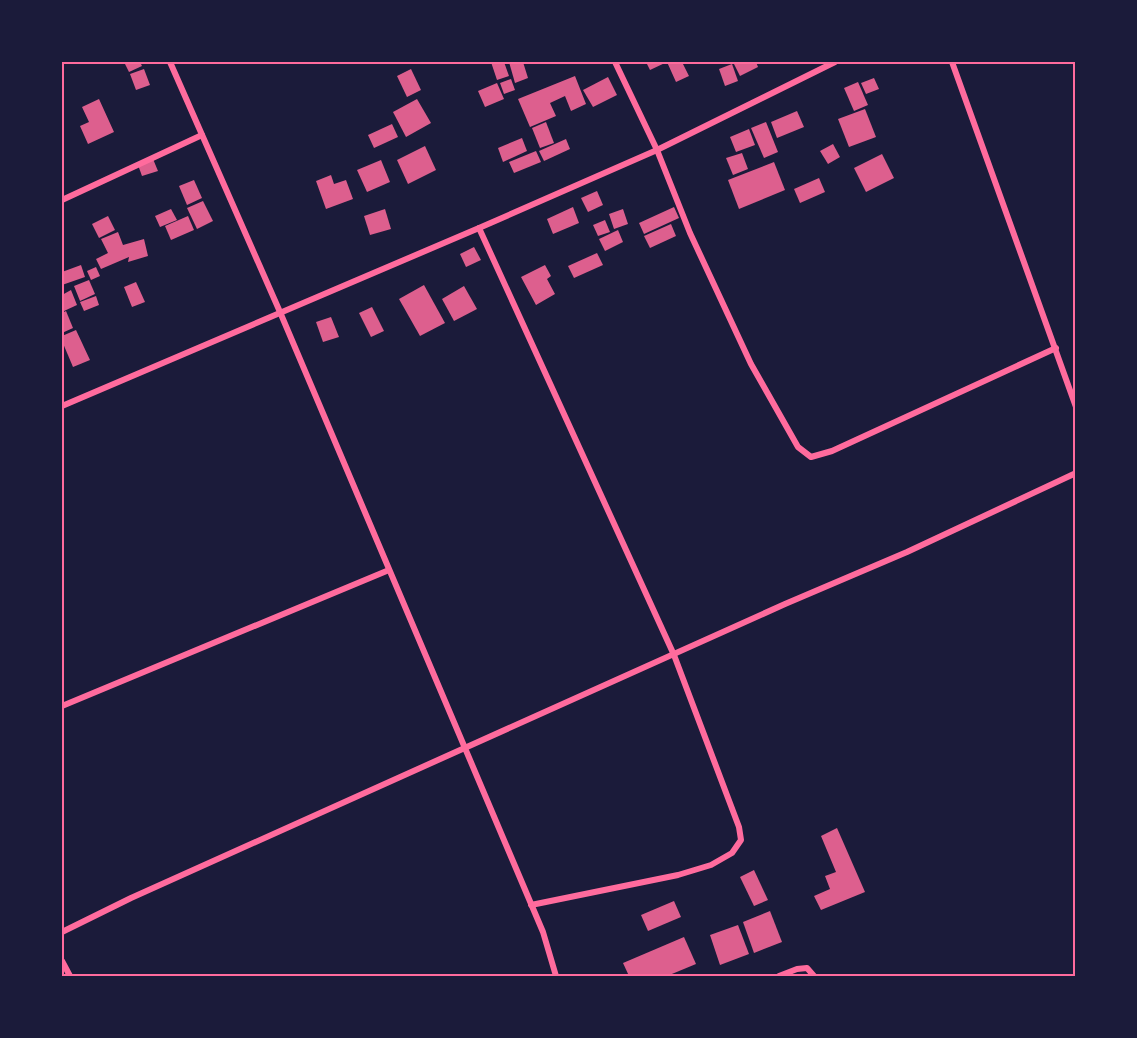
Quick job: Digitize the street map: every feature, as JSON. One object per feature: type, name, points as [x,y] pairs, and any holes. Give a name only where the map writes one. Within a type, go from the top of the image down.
[{"type":"street","points":[[170,62],[280,312],[543,932],[556,976]]},
{"type":"street","points":[[615,62],[657,150],[690,233],[751,364],[798,447],[811,457],[832,451],[1056,348]]},
{"type":"street","points":[[62,406],[657,150],[835,62]]},
{"type":"street","points":[[952,62],[1076,407]]},
{"type":"street","points":[[62,200],[202,135]]},
{"type":"street","points":[[479,228],[674,655],[739,827],[741,840],[732,853],[711,866],[678,875],[531,905]]},
{"type":"street","points":[[62,932],[131,898],[906,552],[1076,473]]},
{"type":"street","points":[[62,706],[389,570]]},
{"type":"street","points":[[62,961],[70,976]]},
{"type":"street","points":[[779,976],[807,968],[814,976]]},
{"type":"building","points":[[124,62],[140,62],[142,66],[129,72]]},
{"type":"building","points":[[491,62],[504,62],[509,76],[497,80]]},
{"type":"building","points":[[509,62],[523,62],[528,78],[515,83]]},
{"type":"building","points":[[646,62],[667,62],[650,70]]},
{"type":"building","points":[[667,62],[682,62],[689,76],[676,82]]},
{"type":"building","points":[[733,62],[756,62],[758,67],[740,76]]},
{"type":"building","points":[[732,64],[738,81],[725,86],[719,69]]},
{"type":"building","points":[[144,69],[150,85],[136,90],[130,74]]},
{"type":"building","points":[[411,69],[421,90],[407,97],[397,76]]},
{"type":"building","points":[[575,76],[586,104],[571,111],[565,96],[550,103],[556,116],[530,127],[518,99]]},
{"type":"building","points":[[608,77],[617,95],[593,107],[583,90]]},
{"type":"building","points":[[874,78],[879,89],[866,94],[861,83]]},
{"type":"building","points":[[511,79],[515,90],[504,94],[500,83]]},
{"type":"building","points":[[858,82],[868,105],[854,111],[844,88]]},
{"type":"building","points":[[497,83],[504,99],[485,107],[478,91]]},
{"type":"building","points":[[99,99],[114,132],[88,144],[80,126],[89,122],[82,107]]},
{"type":"building","points":[[417,99],[431,123],[406,137],[393,112]]},
{"type":"building","points":[[865,109],[876,137],[849,147],[838,119]]},
{"type":"building","points":[[797,111],[804,127],[777,138],[771,122]]},
{"type":"building","points":[[546,122],[554,143],[540,148],[532,128]]},
{"type":"building","points":[[766,122],[778,152],[764,158],[751,128]]},
{"type":"building","points":[[392,124],[398,137],[374,148],[368,135]]},
{"type":"building","points":[[749,129],[755,145],[736,152],[730,137]]},
{"type":"building","points":[[522,138],[527,151],[503,162],[498,148]]},
{"type":"building","points":[[566,139],[570,149],[544,161],[539,151]]},
{"type":"building","points":[[833,144],[840,157],[828,164],[820,151]]},
{"type":"building","points":[[425,146],[436,170],[408,184],[397,160]]},
{"type":"building","points":[[536,151],[541,162],[514,173],[509,162]]},
{"type":"building","points":[[742,153],[748,169],[733,175],[726,158]]},
{"type":"building","points":[[882,154],[894,178],[866,192],[854,168]]},
{"type":"building","points":[[153,159],[158,171],[142,176],[138,165]]},
{"type":"building","points":[[381,160],[390,182],[367,192],[357,170]]},
{"type":"building","points":[[774,162],[785,190],[739,209],[728,180]]},
{"type":"building","points":[[331,175],[334,184],[346,180],[353,199],[326,209],[316,181]]},
{"type":"building","points":[[819,178],[825,192],[800,203],[794,189]]},
{"type":"building","points":[[194,180],[202,198],[187,205],[179,186]]},
{"type":"building","points":[[597,191],[603,205],[588,212],[581,198]]},
{"type":"building","points":[[203,201],[213,221],[197,229],[187,208]]},
{"type":"building","points":[[573,207],[579,223],[553,234],[547,219]]},
{"type":"building","points":[[674,207],[679,218],[644,234],[639,223]]},
{"type":"building","points":[[171,209],[177,220],[160,227],[155,216]]},
{"type":"building","points":[[385,209],[391,229],[370,235],[364,216]]},
{"type":"building","points":[[623,209],[628,224],[614,229],[609,214]]},
{"type":"building","points":[[108,216],[115,230],[99,238],[92,224]]},
{"type":"building","points":[[188,216],[194,230],[171,240],[165,226]]},
{"type":"building","points":[[605,220],[610,232],[598,236],[593,225]]},
{"type":"building","points":[[671,224],[676,236],[650,248],[644,236]]},
{"type":"building","points":[[618,230],[623,242],[605,251],[599,239]]},
{"type":"building","points":[[118,232],[123,245],[144,239],[148,256],[128,262],[129,257],[101,269],[96,259],[108,253],[101,239]]},
{"type":"building","points":[[474,247],[481,260],[466,267],[460,254]]},
{"type":"building","points":[[597,253],[603,265],[574,278],[568,266]]},
{"type":"building","points":[[81,265],[85,277],[62,285],[62,272]]},
{"type":"building","points":[[545,265],[551,276],[547,279],[555,294],[536,305],[521,277]]},
{"type":"building","points":[[96,267],[100,276],[91,280],[87,271]]},
{"type":"building","points":[[89,280],[95,294],[80,301],[74,286]]},
{"type":"building","points":[[136,282],[145,302],[132,307],[124,287]]},
{"type":"building","points":[[424,285],[445,323],[420,336],[399,299]]},
{"type":"building","points":[[464,286],[477,309],[454,321],[442,299]]},
{"type":"building","points":[[71,290],[77,305],[64,311],[62,295]]},
{"type":"building","points":[[96,296],[99,305],[84,311],[80,302]]},
{"type":"building","points":[[372,307],[384,331],[371,337],[359,313]]},
{"type":"building","points":[[66,311],[73,328],[62,333],[62,313]]},
{"type":"building","points":[[331,317],[339,337],[323,342],[316,322]]},
{"type":"building","points":[[76,330],[90,360],[73,367],[62,336]]},
{"type":"building","points":[[837,828],[865,892],[821,910],[814,896],[830,889],[825,876],[836,872],[821,836]]},
{"type":"building","points":[[754,870],[768,900],[754,906],[740,877]]},
{"type":"building","points":[[674,901],[681,917],[648,931],[641,915]]},
{"type":"building","points":[[770,911],[782,942],[754,953],[743,922]]},
{"type":"building","points":[[738,925],[749,954],[720,965],[710,935]]},
{"type":"building","points":[[684,937],[696,964],[667,976],[629,976],[623,963]]}]
